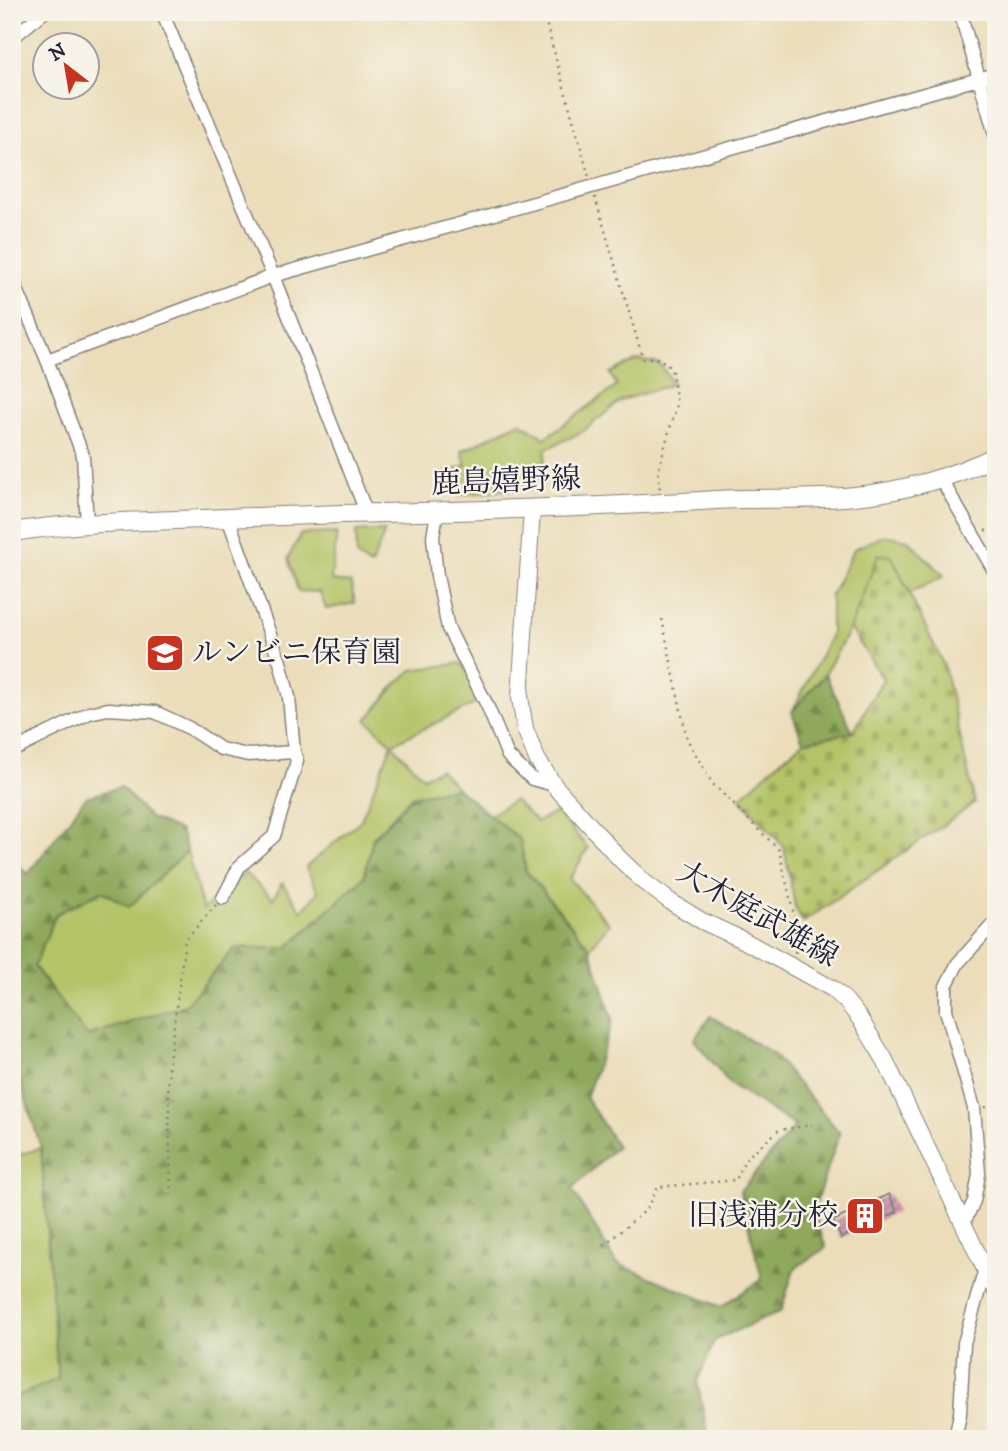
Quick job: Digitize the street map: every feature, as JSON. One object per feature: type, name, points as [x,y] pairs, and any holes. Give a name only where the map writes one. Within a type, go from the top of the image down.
[{"type":"main road","name":"鹿島嬉野線","points":[[12,533],[131,521],[437,513],[854,496],[940,478],[996,456]]},
{"type":"main road","name":"大木庭武雄線","points":[[532,509],[520,696],[525,729],[537,759],[554,785],[644,882],[702,920],[833,989],[846,1002],[872,1036],[885,1060],[996,1292]]},
{"type":"street","points":[[12,38],[44,12]]},
{"type":"street","points":[[162,12],[273,276],[367,514]]},
{"type":"street","points":[[960,12],[996,138]]},
{"type":"street","points":[[47,360],[273,276],[996,74]]},
{"type":"street","points":[[12,278],[47,360],[83,456],[87,524]]},
{"type":"street","points":[[940,478],[996,574]]},
{"type":"street","points":[[437,513],[433,537],[437,576],[449,628],[487,705],[508,756],[532,779],[554,785]]},
{"type":"street","points":[[223,898],[239,867],[274,836],[297,761],[289,697],[228,518]]},
{"type":"street","points":[[12,751],[89,713],[108,709],[155,712],[189,728],[221,749],[247,755],[294,752]]},
{"type":"street","points":[[962,1225],[974,1201],[979,1174],[974,1108],[946,1010],[946,986],[958,963],[996,921]]},
{"type":"street","points":[[955,1439],[960,1414],[964,1343],[985,1269]]},
{"type":"path","points":[[543,12],[643,359],[654,358],[666,363],[672,372],[677,404],[658,470],[662,504]]},
{"type":"path","points":[[662,619],[687,739],[712,783],[779,850],[797,928],[794,967]]},
{"type":"path","points":[[171,1195],[168,1069],[185,940],[223,898]]},
{"type":"path","points":[[604,1245],[645,1211],[658,1187],[736,1180],[745,1159],[779,1130],[812,1125]]},
{"type":"green space","points":[[638,360],[660,364],[673,384],[622,400],[582,432],[546,449],[542,487],[456,495],[444,473],[466,466],[462,451],[520,422],[545,438],[617,386],[610,373]]},
{"type":"green space","points":[[385,531],[371,566],[357,557],[356,532]]},
{"type":"green space","points":[[337,533],[331,581],[351,583],[355,603],[326,609],[320,592],[298,591],[288,558],[301,534]]},
{"type":"green space","points":[[885,535],[908,540],[944,576],[910,593],[891,556],[878,555],[850,628],[825,674],[792,712],[831,635],[831,595],[854,549]]},
{"type":"green space","points":[[878,555],[891,555],[944,666],[975,803],[803,922],[795,907],[784,847],[740,798],[803,742],[853,732],[883,679],[850,628]]},
{"type":"green space","points":[[462,663],[481,701],[392,744],[367,720],[397,683],[412,670]]},
{"type":"green space","points":[[825,674],[853,732],[772,768],[803,742],[792,712]]},
{"type":"green space","points":[[392,744],[423,777],[440,769],[457,788],[412,796],[373,838],[364,877],[287,948],[235,948],[185,1006],[86,1036],[34,966],[56,914],[102,891],[129,906],[187,851],[203,910],[245,873],[273,899],[282,883],[302,911],[318,892],[306,867],[361,820]]},
{"type":"green space","points":[[121,787],[150,818],[180,831],[187,851],[129,907],[102,891],[56,914],[34,966],[87,1036],[185,1005],[235,948],[287,948],[364,877],[373,838],[412,796],[457,788],[520,840],[526,871],[590,948],[613,1020],[586,1098],[617,1146],[572,1189],[616,1263],[721,1307],[762,1279],[740,1191],[795,1126],[730,1084],[694,1040],[710,1016],[773,1054],[840,1133],[813,1210],[826,1248],[794,1269],[781,1311],[715,1340],[697,1382],[709,1439],[12,1439],[12,1391],[15,1397],[58,1379],[41,1148],[12,1055],[12,859],[28,874],[86,797]]},
{"type":"green space","points":[[514,800],[537,822],[557,812],[588,848],[570,879],[609,924],[590,948],[526,871],[520,840],[490,815]]},
{"type":"green space","points":[[12,1143],[18,1155],[41,1148],[58,1379],[15,1398],[12,1391]]},
{"type":"building","name":"旧浅浦分校","points":[[889,1194],[897,1212],[841,1238],[833,1221]]},
{"type":"place","name":"ルンビニ保育園","points":[[165,653]]},
{"type":"place","name":"旧浅浦分校","points":[[865,1216]]}]
